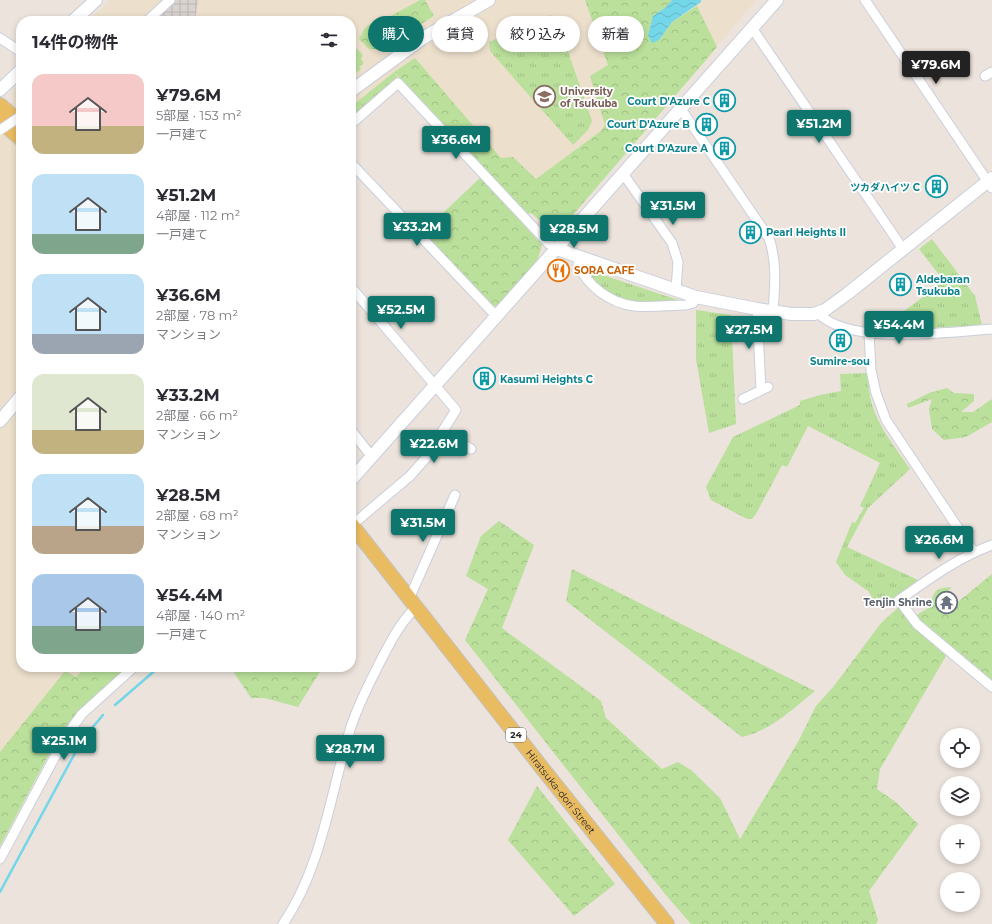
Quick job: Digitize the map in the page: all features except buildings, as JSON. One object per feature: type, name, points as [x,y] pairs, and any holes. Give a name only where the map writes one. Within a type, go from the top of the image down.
[{"type":"main road","points":[[0,105],[16,119]]},
{"type":"main road","points":[[0,121],[16,135]]},
{"type":"main road","name":"Hiratsuka-dori Street","points":[[356,531],[667,924]]},
{"type":"street","points":[[78,16],[96,0]]},
{"type":"street","points":[[152,16],[170,0]]},
{"type":"street","points":[[356,88],[429,34],[489,0]]},
{"type":"street","points":[[356,475],[624,175],[777,0]]},
{"type":"street","points":[[356,120],[398,83],[549,244],[557,250],[696,297],[757,309],[809,315],[818,313],[842,298],[903,248],[991,182],[865,0]]},
{"type":"street","points":[[752,28],[903,248]]},
{"type":"street","points":[[0,38],[16,49]]},
{"type":"street","points":[[0,90],[16,75]]},
{"type":"street","points":[[681,109],[769,238],[776,270],[773,311]]},
{"type":"street","points":[[0,130],[16,119]]},
{"type":"street","points":[[356,168],[497,317]]},
{"type":"street","points":[[624,175],[672,243],[678,262],[676,290]]},
{"type":"street","points":[[580,258],[578,264],[582,274],[589,283],[616,301],[627,305],[635,307],[686,305],[693,303],[696,297]]},
{"type":"street","points":[[356,293],[456,410],[443,433],[410,476],[356,521]]},
{"type":"street","points":[[743,399],[765,389],[757,309]]},
{"type":"street","points":[[818,313],[824,319],[836,325],[869,333],[895,335],[992,329]]},
{"type":"street","points":[[869,333],[871,370],[876,394],[886,420],[917,464],[974,552]]},
{"type":"street","points":[[0,421],[16,402]]},
{"type":"street","points":[[443,433],[471,449]]},
{"type":"street","points":[[356,436],[372,457]]},
{"type":"street","points":[[283,924],[294,907],[314,861],[351,728],[376,670],[412,603],[455,495]]},
{"type":"street","points":[[992,545],[950,564],[899,600],[918,624],[992,688]]},
{"type":"street","points":[[0,859],[66,736],[82,714],[128,672]]},
{"type":"shaded area","name":"University of Tsukuba","points":[[111,0],[756,0],[566,223],[557,226],[543,223],[531,213],[527,214],[398,78],[356,111],[356,16],[93,16]]},
{"type":"shaded area","points":[[163,0],[198,0],[196,16],[145,16]]},
{"type":"shaded area","points":[[16,88],[16,672],[126,672],[62,730],[0,846],[0,115],[14,100],[12,92]]},
{"type":"green space","points":[[420,0],[425,0],[434,16],[424,22],[424,16],[391,16]]},
{"type":"green space","points":[[585,0],[672,0],[666,7],[653,16],[648,35],[659,40],[672,22],[697,6],[717,47],[566,223],[551,225],[539,220],[531,213],[527,214],[394,72],[415,58],[501,158],[513,157],[536,179],[601,131],[605,125],[590,76],[608,65],[603,52],[644,52],[644,16],[591,16]]},
{"type":"green space","points":[[368,26],[368,48],[359,39],[364,29]]},
{"type":"green space","points":[[496,39],[496,52],[568,52],[592,121],[588,130],[573,145],[490,51],[489,42]]},
{"type":"green space","points":[[356,48],[363,55],[361,59],[364,63],[359,67],[361,69],[356,73]]},
{"type":"green space","points":[[394,72],[398,78],[356,115],[356,103]]},
{"type":"green space","points":[[481,177],[542,245],[536,265],[499,307],[493,306],[423,232]]},
{"type":"green space","points":[[932,239],[975,296],[982,325],[897,330],[899,315],[944,281],[919,249]]},
{"type":"green space","points":[[582,268],[687,303],[637,305],[604,292]]},
{"type":"green space","points":[[696,310],[731,315],[736,424],[709,433],[696,359]]},
{"type":"green space","points":[[867,373],[871,401],[878,420],[910,469],[868,508],[847,547],[918,580],[884,608],[873,599],[868,591],[845,575],[836,562],[852,522],[855,523],[864,508],[860,506],[880,463],[808,426],[787,467],[782,465],[752,519],[747,519],[711,500],[706,487],[733,437],[800,405],[800,401],[841,391],[840,374]]},
{"type":"green space","points":[[947,388],[954,393],[974,394],[974,401],[961,412],[973,412],[992,399],[992,422],[966,437],[944,440],[932,429],[929,409],[932,399],[908,408],[907,404],[929,393]]},
{"type":"green space","points":[[499,521],[534,545],[502,628],[601,701],[606,718],[662,769],[678,762],[691,770],[720,798],[740,839],[798,742],[816,706],[834,686],[881,623],[900,606],[917,630],[946,656],[880,769],[877,789],[897,803],[918,824],[869,891],[878,920],[876,924],[691,924],[665,894],[465,640],[488,589],[466,576],[481,536]]},
{"type":"green space","points":[[572,569],[815,691],[781,718],[763,730],[742,737],[566,601]]},
{"type":"green space","points":[[992,574],[992,685],[924,627],[915,616],[930,607],[934,593],[939,589],[952,587],[940,600],[948,610]]},
{"type":"green space","points":[[64,672],[76,677],[81,672],[126,672],[62,730],[0,846],[0,752]]},
{"type":"green space","points":[[233,672],[320,672],[298,707],[265,698],[251,698]]},
{"type":"green space","points":[[537,786],[615,884],[574,916],[508,840]]},
{"type":"water","points":[[672,0],[701,0],[701,2],[672,22],[659,40],[652,43],[648,35],[653,16],[666,7]]},
{"type":"waterway","points":[[115,705],[153,672]]},
{"type":"waterway","points":[[0,892],[82,740],[103,715]]},
{"type":"place","name":"University of Tsukuba","points":[[545,97]]},
{"type":"place","name":"Court D'Azure C","points":[[725,101]]},
{"type":"place","name":"Court D'Azure B","points":[[706,124]]},
{"type":"place","name":"Court D'Azure A","points":[[724,148]]},
{"type":"place","name":"ツカダハイツ C","points":[[936,187]]},
{"type":"place","name":"Pearl Heights II","points":[[750,232]]},
{"type":"place","name":"SORA CAFE","points":[[558,270]]},
{"type":"place","name":"Aldebaran Tsukuba","points":[[900,285]]},
{"type":"place","name":"Sumire-sou","points":[[840,341]]},
{"type":"place","name":"Kasumi Heights C","points":[[485,379]]},
{"type":"place","name":"Tenjin Shrine","points":[[947,602]]}]
